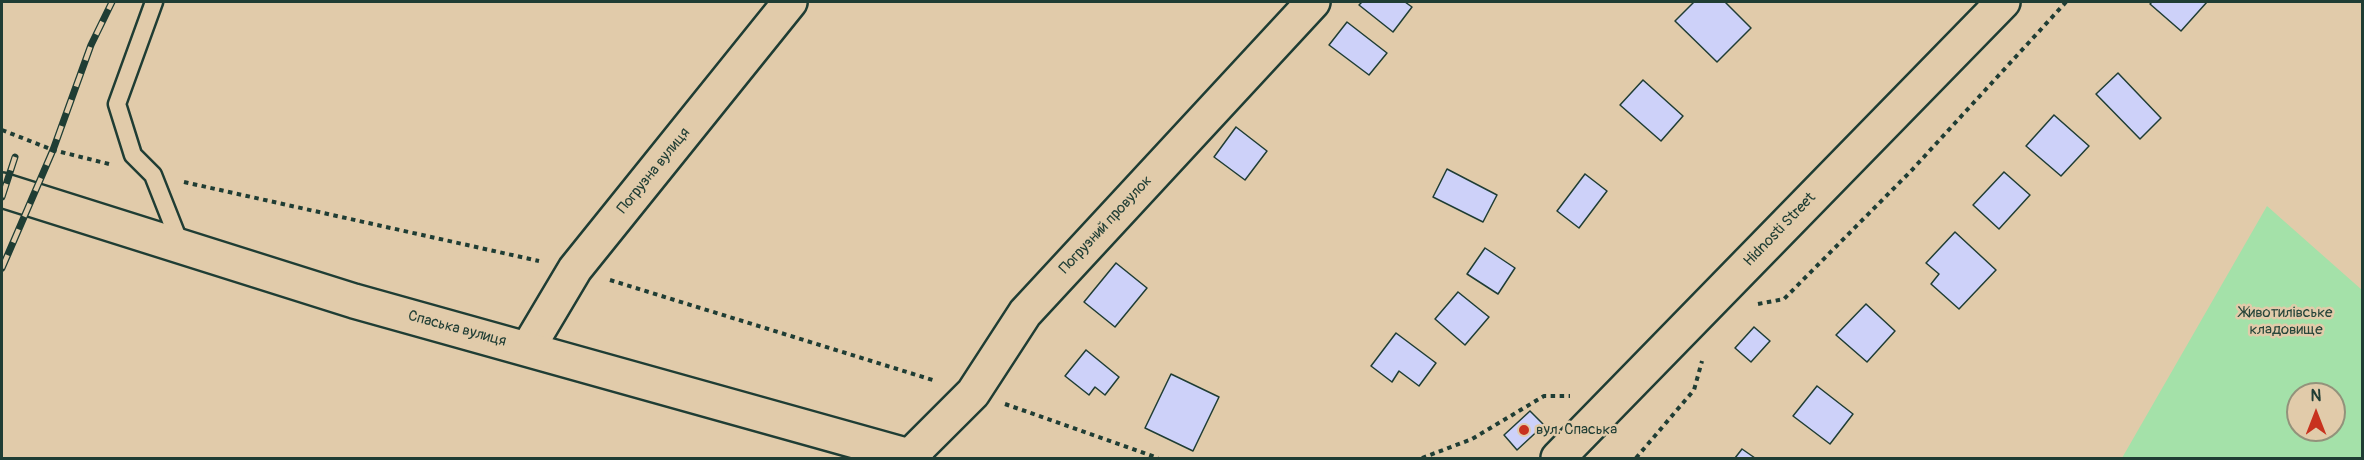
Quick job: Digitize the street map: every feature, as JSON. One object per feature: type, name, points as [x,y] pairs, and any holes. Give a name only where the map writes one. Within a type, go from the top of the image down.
[{"type":"street","name":"Погрузна вулиця","points":[[528,348],[575,269],[790,2]]},
{"type":"street","name":"Погрузний провулок","points":[[913,458],[973,393],[1025,313],[1312,2]]},
{"type":"street","name":"Hidnosti Street","points":[[1558,459],[2003,2]]},
{"type":"street","name":"Спаська вулиця","points":[[2,190],[183,249],[354,301],[913,458]]},
{"type":"lane","points":[[154,2],[117,104],[133,155],[153,175],[183,249]]},
{"type":"path","points":[[1754,305],[1784,299],[1911,171],[2066,2]]},
{"type":"path","points":[[1636,459],[1694,390],[1705,351]]},
{"type":"path","points":[[1422,459],[1472,439],[1544,396],[1568,395],[1611,405]]},
{"type":"green space","name":"Животилівське кладовище","points":[[2267,206],[2362,290],[2362,458],[2122,458]]},
{"type":"building","points":[[1362,2],[1405,2],[1412,7],[1393,32],[1359,5]]},
{"type":"building","points":[[1694,2],[1725,2],[1751,28],[1717,62],[1675,21]]},
{"type":"building","points":[[2152,2],[2207,2],[2181,31],[2150,4]]},
{"type":"building","points":[[1347,22],[1387,53],[1369,75],[1329,45]]},
{"type":"building","points":[[2118,73],[2161,118],[2140,139],[2096,94]]},
{"type":"building","points":[[1643,80],[1683,116],[1661,141],[1620,105]]},
{"type":"building","points":[[2054,115],[2089,146],[2061,176],[2026,146]]},
{"type":"building","points":[[1236,127],[1267,151],[1245,180],[1214,157]]},
{"type":"building","points":[[1447,169],[1497,195],[1483,222],[1433,197]]},
{"type":"building","points":[[2004,172],[2030,195],[1999,229],[1973,205]]},
{"type":"building","points":[[1585,174],[1607,191],[1579,228],[1557,211]]},
{"type":"building","points":[[1955,232],[1996,270],[1959,309],[1931,284],[1939,274],[1926,263]]},
{"type":"building","points":[[1485,248],[1515,268],[1498,294],[1467,274]]},
{"type":"building","points":[[1116,263],[1147,288],[1115,327],[1084,302]]},
{"type":"building","points":[[1458,292],[1489,317],[1465,345],[1435,319]]},
{"type":"building","points":[[1866,304],[1895,331],[1867,362],[1836,335]]},
{"type":"building","points":[[1754,327],[1770,341],[1751,362],[1735,348]]},
{"type":"building","points":[[1396,333],[1436,363],[1419,386],[1399,371],[1392,382],[1371,366]]},
{"type":"building","points":[[1086,350],[1119,377],[1105,395],[1095,387],[1089,395],[1065,376]]},
{"type":"building","points":[[1171,374],[1219,397],[1193,451],[1145,428]]},
{"type":"building","points":[[1817,386],[1853,414],[1830,444],[1793,416]]},
{"type":"building","name":"вул. Спаська","points":[[1530,411],[1544,425],[1517,450],[1504,435]]},
{"type":"building","points":[[1742,449],[1755,458],[1735,458]]},
{"type":"railway","points":[[2,268],[53,150],[91,45],[112,2]]},
{"type":"railway","points":[[2,197],[15,157]]},
{"type":"place","name":"вул. Спаська","points":[[1524,430]]}]
